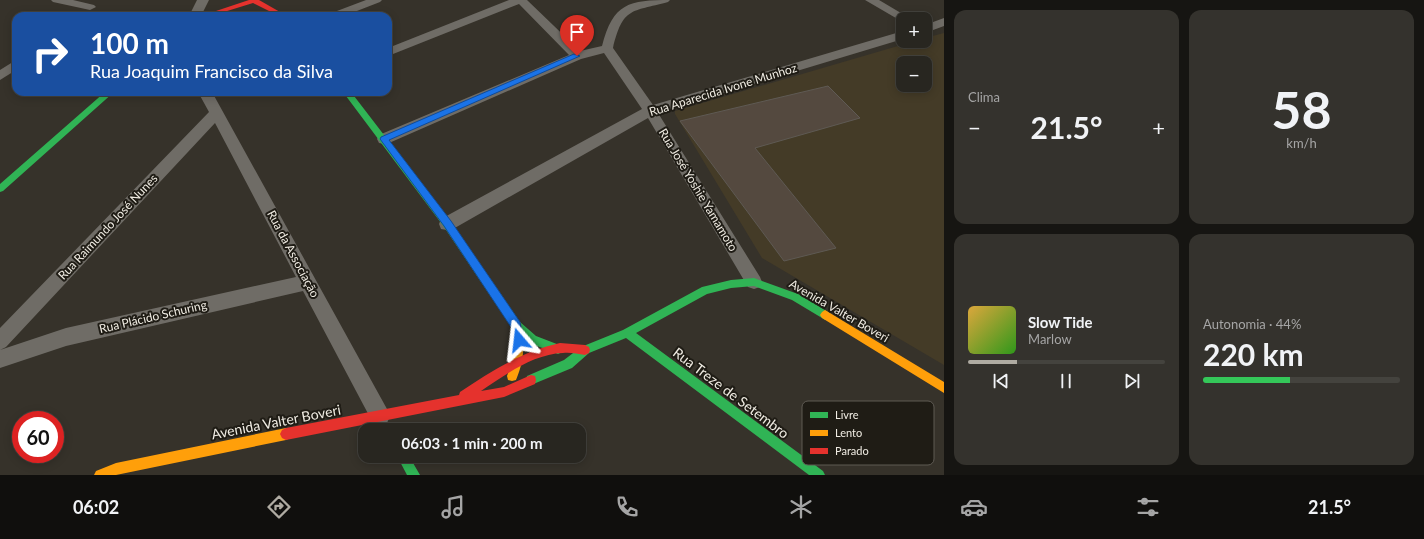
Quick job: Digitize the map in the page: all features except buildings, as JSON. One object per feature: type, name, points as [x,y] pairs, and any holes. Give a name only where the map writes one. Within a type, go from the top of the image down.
[{"type":"main road","points":[[217,12],[255,0],[277,12]]},
{"type":"main road","points":[[282,5],[283,12]]},
{"type":"main road","points":[[0,189],[105,96]]},
{"type":"main road","points":[[350,96],[447,224],[516,325],[533,340],[558,349]]},
{"type":"main road","name":"Avenida Valter Boveri","points":[[100,475],[116,469],[208,449],[383,421],[458,400],[504,392],[568,364],[585,350],[627,333],[705,290],[731,284],[754,282],[795,297],[944,388]]},
{"type":"main road","points":[[504,392],[518,365],[519,340],[516,325]]},
{"type":"main road","name":"Rua Treze de Setembro","points":[[627,333],[802,462]]},
{"type":"main road","name":"Avenida Valter Boveri","points":[[458,400],[489,378],[558,349],[585,350]]},
{"type":"main road","points":[[407,463],[414,475]]},
{"type":"main road","name":"Rua Treze de Setembro","points":[[805,465],[819,475]]},
{"type":"street","points":[[57,0],[90,7]]},
{"type":"street","points":[[84,12],[101,0]]},
{"type":"street","points":[[197,12],[203,0]]},
{"type":"street","points":[[344,12],[376,0]]},
{"type":"street","points":[[392,50],[520,0],[577,56]]},
{"type":"street","points":[[384,139],[577,56],[607,48],[611,29],[618,15],[634,6],[664,0]]},
{"type":"street","points":[[871,0],[896,14]]},
{"type":"street","points":[[932,26],[944,22]]},
{"type":"street","name":"Rua Aparecida Ivone Munhoz","points":[[447,224],[650,111],[896,37]]},
{"type":"street","name":"Rua José Yoshie Yamamoto","points":[[607,48],[650,111],[754,282]]},
{"type":"street","points":[[0,76],[12,67]]},
{"type":"street","name":"Rua da Associação","points":[[207,96],[383,421]]},
{"type":"street","name":"Rua Raimundo José Nunes","points":[[0,341],[216,113]]},
{"type":"street","name":"Rua Plácido Schuring","points":[[0,359],[66,337],[309,282]]},
{"type":"shaded area","points":[[944,33],[944,365],[762,258],[675,114],[675,111],[896,47],[896,48],[932,48],[932,36]]},
{"type":"traffic: fast","points":[[0,189],[105,96]]},
{"type":"traffic: fast","points":[[350,96],[447,224],[516,325],[533,340],[558,349]]},
{"type":"traffic: fast","points":[[531,380],[568,364],[585,350],[627,333],[705,290],[731,284],[754,282],[795,297],[825,315]]},
{"type":"traffic: fast","points":[[627,333],[802,462]]},
{"type":"traffic: fast","points":[[407,463],[414,475]]},
{"type":"traffic: fast","points":[[805,465],[819,475]]},
{"type":"traffic: slow","points":[[825,315],[944,388]]},
{"type":"traffic: slow","points":[[512,376],[518,357],[516,325]]},
{"type":"traffic: slow","points":[[100,475],[116,469],[286,434]]},
{"type":"traffic: jam","points":[[217,12],[256,0]]},
{"type":"traffic: jam","points":[[254,1],[276,12]]},
{"type":"traffic: jam","points":[[464,396],[510,367],[548,350],[560,348],[585,350]]},
{"type":"traffic: jam","points":[[286,434],[504,392],[531,380]]},
{"type":"route","points":[[519,340],[516,325],[447,224],[384,139],[577,56]]}]
